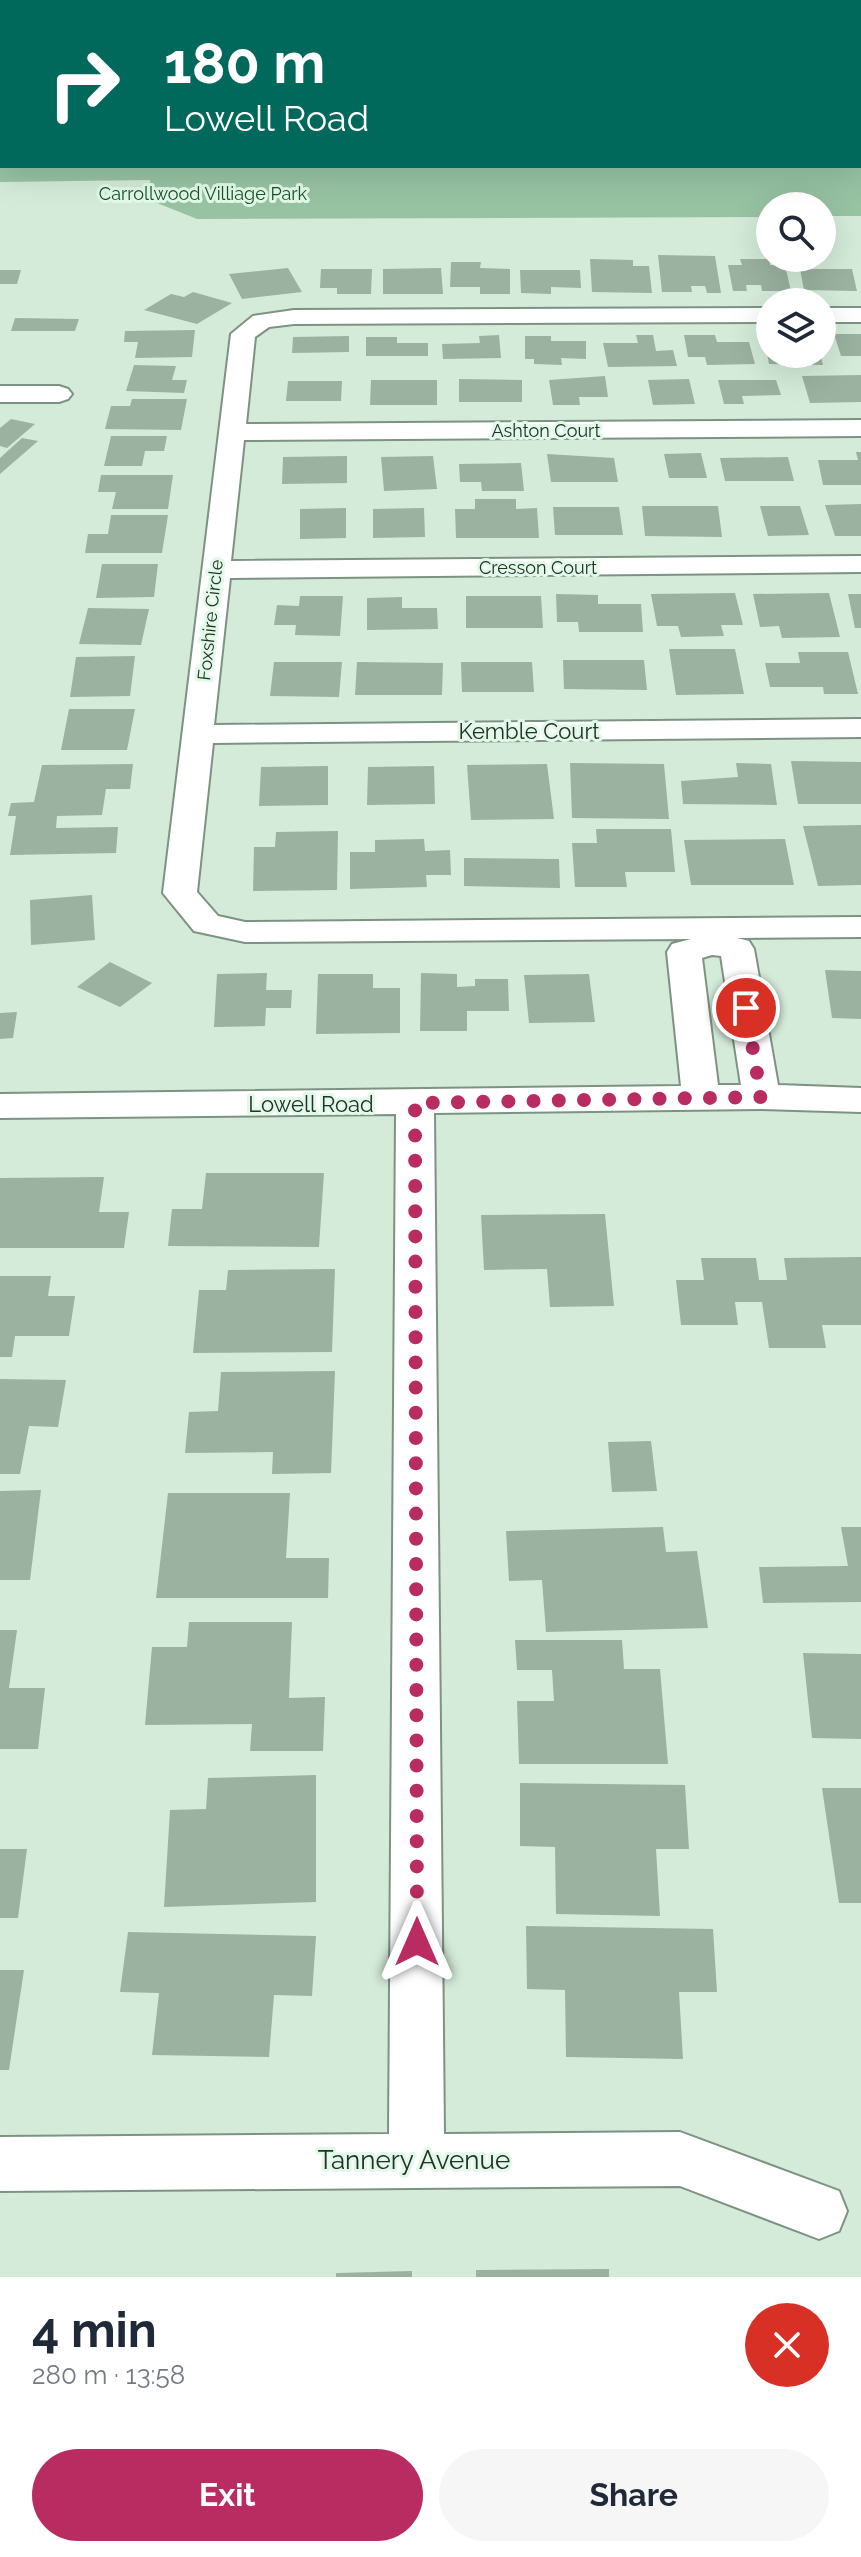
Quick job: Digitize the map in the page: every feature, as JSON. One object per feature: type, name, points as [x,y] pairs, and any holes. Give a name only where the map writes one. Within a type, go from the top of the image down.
[{"type":"street","name":"Foxshire Circle","points":[[756,315],[294,317],[262,321],[243,334],[180,893],[206,924],[245,932],[710,936],[861,927]]},
{"type":"street","points":[[836,315],[861,315]]},
{"type":"street","points":[[0,394],[59,394]]},
{"type":"street","name":"Ashton Court","points":[[231,432],[861,428]]},
{"type":"street","name":"Cresson Court","points":[[216,570],[861,564]]},
{"type":"street","name":"Kemble Court","points":[[198,734],[861,728]]},
{"type":"street","points":[[701,1098],[684,952],[710,936],[737,949],[761,1097]]},
{"type":"street","name":"Lowell Road","points":[[0,1106],[761,1097],[861,1100]]},
{"type":"street","points":[[415,1103],[417,2159]]},
{"type":"street","name":"Tannery Avenue","points":[[0,2164],[680,2159],[819,2211]]},
{"type":"green space","name":"Carrollwood Villiage Park","points":[[0,168],[861,168],[861,216],[836,216],[836,192],[756,192],[756,217],[197,219],[152,201],[150,180],[0,182]]},
{"type":"building","points":[[658,255],[715,256],[721,293],[707,293],[705,286],[691,286],[692,292],[662,292]]},
{"type":"building","points":[[590,259],[633,260],[633,266],[649,266],[652,293],[592,292]]},
{"type":"building","points":[[740,259],[756,259],[756,272],[787,272],[790,288],[746,285],[747,291],[733,291],[728,265],[742,265]]},
{"type":"building","points":[[451,262],[481,262],[480,268],[510,269],[510,294],[480,294],[480,287],[450,287]]},
{"type":"building","points":[[288,268],[302,292],[242,299],[229,274]]},
{"type":"building","points":[[441,268],[443,294],[383,294],[383,269]]},
{"type":"building","points":[[321,269],[372,269],[371,294],[337,294],[337,288],[320,288]]},
{"type":"building","points":[[852,269],[857,291],[836,291],[836,288],[804,288],[801,272]]},
{"type":"building","points":[[0,270],[21,270],[17,284],[0,284]]},
{"type":"building","points":[[520,270],[580,270],[581,288],[551,287],[551,294],[521,293]]},
{"type":"building","points":[[193,292],[232,303],[197,324],[144,310],[171,294],[184,297]]},
{"type":"building","points":[[15,318],[79,319],[75,331],[11,331]]},
{"type":"building","points":[[195,330],[192,357],[135,358],[138,342],[124,342],[125,331]]},
{"type":"building","points":[[836,334],[861,334],[861,356],[841,356]]},
{"type":"building","points":[[499,335],[501,358],[443,359],[442,344],[480,343],[479,336]]},
{"type":"building","points":[[636,335],[653,335],[656,351],[673,350],[677,366],[608,367],[603,343],[638,343]]},
{"type":"building","points":[[684,335],[715,335],[717,342],[749,342],[755,364],[707,365],[705,357],[688,357]]},
{"type":"building","points":[[349,336],[349,352],[292,353],[293,337]]},
{"type":"building","points":[[525,336],[551,336],[551,341],[586,341],[586,359],[561,358],[562,365],[534,364],[534,359],[525,359]]},
{"type":"building","points":[[366,337],[397,337],[397,343],[428,343],[428,356],[366,356]]},
{"type":"building","points":[[134,365],[176,366],[172,380],[187,380],[184,393],[126,391]]},
{"type":"building","points":[[861,375],[861,402],[810,403],[802,376]]},
{"type":"building","points":[[605,376],[608,397],[579,397],[580,405],[553,405],[549,380]]},
{"type":"building","points":[[459,379],[522,380],[522,402],[459,402]]},
{"type":"building","points":[[689,379],[695,404],[653,405],[648,380]]},
{"type":"building","points":[[371,380],[437,380],[437,405],[370,405]]},
{"type":"building","points":[[718,380],[776,380],[781,395],[742,396],[744,404],[724,404]]},
{"type":"building","points":[[288,381],[342,381],[341,401],[286,401]]},
{"type":"building","points":[[132,399],[187,399],[181,430],[105,429],[111,406],[130,406]]},
{"type":"building","points":[[11,419],[35,424],[7,448],[0,446],[0,428]]},
{"type":"building","points":[[111,436],[167,436],[164,451],[145,451],[142,466],[104,466]]},
{"type":"building","points":[[22,438],[38,441],[0,474],[0,458]]},
{"type":"building","points":[[856,452],[861,452],[861,485],[823,485],[818,460],[858,460]]},
{"type":"building","points":[[701,453],[707,478],[669,478],[664,454]]},
{"type":"building","points":[[547,454],[614,458],[618,482],[551,482]]},
{"type":"building","points":[[347,456],[347,483],[282,484],[283,457]]},
{"type":"building","points":[[433,456],[437,489],[384,491],[381,457]]},
{"type":"building","points":[[788,457],[794,481],[725,481],[720,458]]},
{"type":"building","points":[[521,463],[524,491],[482,491],[481,482],[460,482],[459,464]]},
{"type":"building","points":[[101,475],[173,475],[168,509],[112,509],[116,492],[98,492]]},
{"type":"building","points":[[475,499],[516,499],[516,509],[537,508],[539,538],[456,538],[455,509],[475,509]]},
{"type":"building","points":[[861,504],[861,536],[835,536],[825,505]]},
{"type":"building","points":[[642,506],[718,506],[722,537],[645,536]]},
{"type":"building","points":[[760,506],[800,506],[809,535],[768,536]]},
{"type":"building","points":[[553,507],[619,507],[623,535],[555,535]]},
{"type":"building","points":[[346,508],[346,538],[300,539],[300,509]]},
{"type":"building","points":[[424,508],[425,537],[373,538],[373,509]]},
{"type":"building","points":[[111,515],[168,515],[162,553],[85,553],[88,534],[108,534]]},
{"type":"building","points":[[102,564],[158,564],[154,597],[96,598]]},
{"type":"building","points":[[735,593],[743,625],[721,625],[724,636],[681,637],[678,626],[657,626],[651,594]]},
{"type":"building","points":[[829,593],[840,637],[782,638],[779,626],[760,627],[753,594]]},
{"type":"building","points":[[556,594],[598,595],[598,604],[641,604],[643,632],[579,632],[578,622],[557,622]]},
{"type":"building","points":[[848,594],[861,594],[861,628],[855,628]]},
{"type":"building","points":[[300,596],[343,596],[340,636],[295,635],[296,625],[274,625],[277,605],[299,606]]},
{"type":"building","points":[[466,596],[541,596],[543,628],[466,628]]},
{"type":"building","points":[[402,597],[402,608],[437,608],[438,629],[367,630],[367,598]]},
{"type":"building","points":[[88,608],[149,609],[141,645],[79,644]]},
{"type":"building","points":[[669,649],[735,649],[744,694],[676,695]]},
{"type":"building","points":[[798,652],[848,652],[858,694],[824,694],[823,687],[770,687],[765,663],[800,663]]},
{"type":"building","points":[[135,656],[130,696],[70,697],[76,657]]},
{"type":"building","points":[[563,660],[644,660],[647,690],[564,689]]},
{"type":"building","points":[[274,662],[342,662],[339,697],[270,696]]},
{"type":"building","points":[[357,662],[443,663],[442,695],[355,695]]},
{"type":"building","points":[[461,662],[532,662],[534,692],[462,692]]},
{"type":"building","points":[[69,709],[135,709],[127,750],[61,750]]},
{"type":"building","points":[[791,761],[861,762],[861,804],[798,804]]},
{"type":"building","points":[[570,763],[664,764],[669,819],[572,818]]},
{"type":"building","points":[[736,763],[771,764],[777,805],[683,804],[681,781],[738,777]]},
{"type":"building","points":[[133,764],[130,789],[106,789],[102,815],[57,816],[56,828],[118,827],[116,853],[10,855],[16,816],[8,816],[11,803],[34,802],[42,765]]},
{"type":"building","points":[[547,764],[554,819],[471,820],[467,765]]},
{"type":"building","points":[[328,766],[328,805],[259,806],[261,767]]},
{"type":"building","points":[[434,766],[435,804],[367,805],[368,767]]},
{"type":"building","points":[[861,825],[861,885],[818,886],[803,826]]},
{"type":"building","points":[[596,829],[671,829],[675,872],[625,872],[627,887],[575,887],[572,843],[597,843]]},
{"type":"building","points":[[338,831],[337,890],[253,891],[254,847],[275,847],[276,832]]},
{"type":"building","points":[[424,839],[425,851],[450,850],[451,875],[426,875],[427,887],[350,889],[350,852],[375,852],[375,840]]},
{"type":"building","points":[[785,839],[794,885],[691,885],[684,840]]},
{"type":"building","points":[[464,858],[559,859],[560,888],[464,886]]},
{"type":"building","points":[[92,895],[95,940],[31,945],[30,900]]},
{"type":"building","points":[[110,962],[152,983],[120,1007],[77,987]]},
{"type":"building","points":[[825,970],[861,971],[861,1019],[832,1018]]},
{"type":"building","points":[[267,973],[266,990],[292,990],[291,1008],[266,1008],[265,1026],[214,1027],[217,974]]},
{"type":"building","points":[[421,973],[457,974],[457,987],[475,986],[475,979],[508,979],[509,1011],[467,1011],[467,1031],[420,1031]]},
{"type":"building","points":[[318,974],[373,974],[373,988],[400,988],[400,1033],[316,1034]]},
{"type":"building","points":[[589,974],[595,1022],[529,1023],[524,975]]},
{"type":"building","points":[[17,1012],[13,1038],[0,1039],[0,1013]]},
{"type":"building","points":[[206,1173],[324,1173],[319,1247],[168,1246],[172,1209],[202,1209]]},
{"type":"building","points":[[104,1177],[99,1212],[129,1212],[124,1248],[0,1248],[0,1178]]},
{"type":"building","points":[[605,1214],[614,1306],[550,1307],[547,1269],[484,1270],[481,1215]]},
{"type":"building","points":[[861,1257],[861,1325],[822,1325],[826,1348],[769,1348],[762,1302],[735,1302],[738,1325],[681,1325],[676,1280],[704,1280],[701,1258],[756,1258],[759,1280],[787,1280],[784,1258]]},
{"type":"building","points":[[335,1269],[332,1352],[193,1353],[199,1290],[226,1290],[228,1270]]},
{"type":"building","points":[[0,1276],[51,1276],[48,1296],[75,1296],[69,1336],[15,1336],[12,1357],[0,1357]]},
{"type":"building","points":[[335,1371],[331,1473],[272,1474],[273,1452],[185,1453],[189,1412],[218,1411],[221,1372]]},
{"type":"building","points":[[0,1379],[66,1380],[58,1427],[29,1426],[20,1474],[0,1474]]},
{"type":"building","points":[[651,1441],[657,1491],[612,1492],[608,1442]]},
{"type":"building","points":[[41,1490],[30,1580],[0,1580],[0,1491]]},
{"type":"building","points":[[168,1493],[290,1493],[286,1558],[329,1558],[328,1598],[156,1598]]},
{"type":"building","points":[[663,1527],[666,1552],[697,1551],[708,1628],[546,1632],[542,1580],[509,1581],[506,1531]]},
{"type":"building","points":[[841,1527],[861,1527],[861,1602],[763,1603],[759,1567],[848,1566]]},
{"type":"building","points":[[189,1622],[292,1622],[289,1698],[325,1697],[323,1751],[250,1751],[252,1724],[145,1725],[152,1647],[187,1647]]},
{"type":"building","points":[[0,1630],[17,1630],[9,1688],[45,1688],[38,1749],[0,1749]]},
{"type":"building","points":[[515,1640],[622,1640],[624,1669],[660,1669],[668,1764],[519,1764],[517,1701],[554,1701],[552,1670],[517,1670]]},
{"type":"building","points":[[803,1653],[861,1654],[861,1739],[812,1738]]},
{"type":"building","points":[[316,1775],[316,1902],[164,1907],[170,1810],[206,1809],[208,1778]]},
{"type":"building","points":[[520,1783],[685,1785],[689,1849],[656,1849],[660,1916],[556,1914],[555,1847],[520,1846]]},
{"type":"building","points":[[822,1788],[861,1788],[861,1903],[839,1903]]},
{"type":"building","points":[[0,1849],[27,1849],[18,1918],[0,1918]]},
{"type":"building","points":[[526,1926],[713,1929],[717,1992],[679,1992],[683,2059],[566,2057],[565,1990],[527,1989]]},
{"type":"building","points":[[128,1932],[316,1936],[312,1996],[274,1995],[269,2057],[152,2055],[159,1993],[120,1992]]},
{"type":"building","points":[[0,1970],[24,1970],[9,2070],[0,2070]]},
{"type":"building","points":[[609,2269],[609,2277],[476,2277],[476,2270]]},
{"type":"building","points":[[412,2271],[412,2277],[336,2277],[336,2273]]},
{"type":"route","points":[[417,1942],[415,1103],[761,1097],[746,1008]]}]
